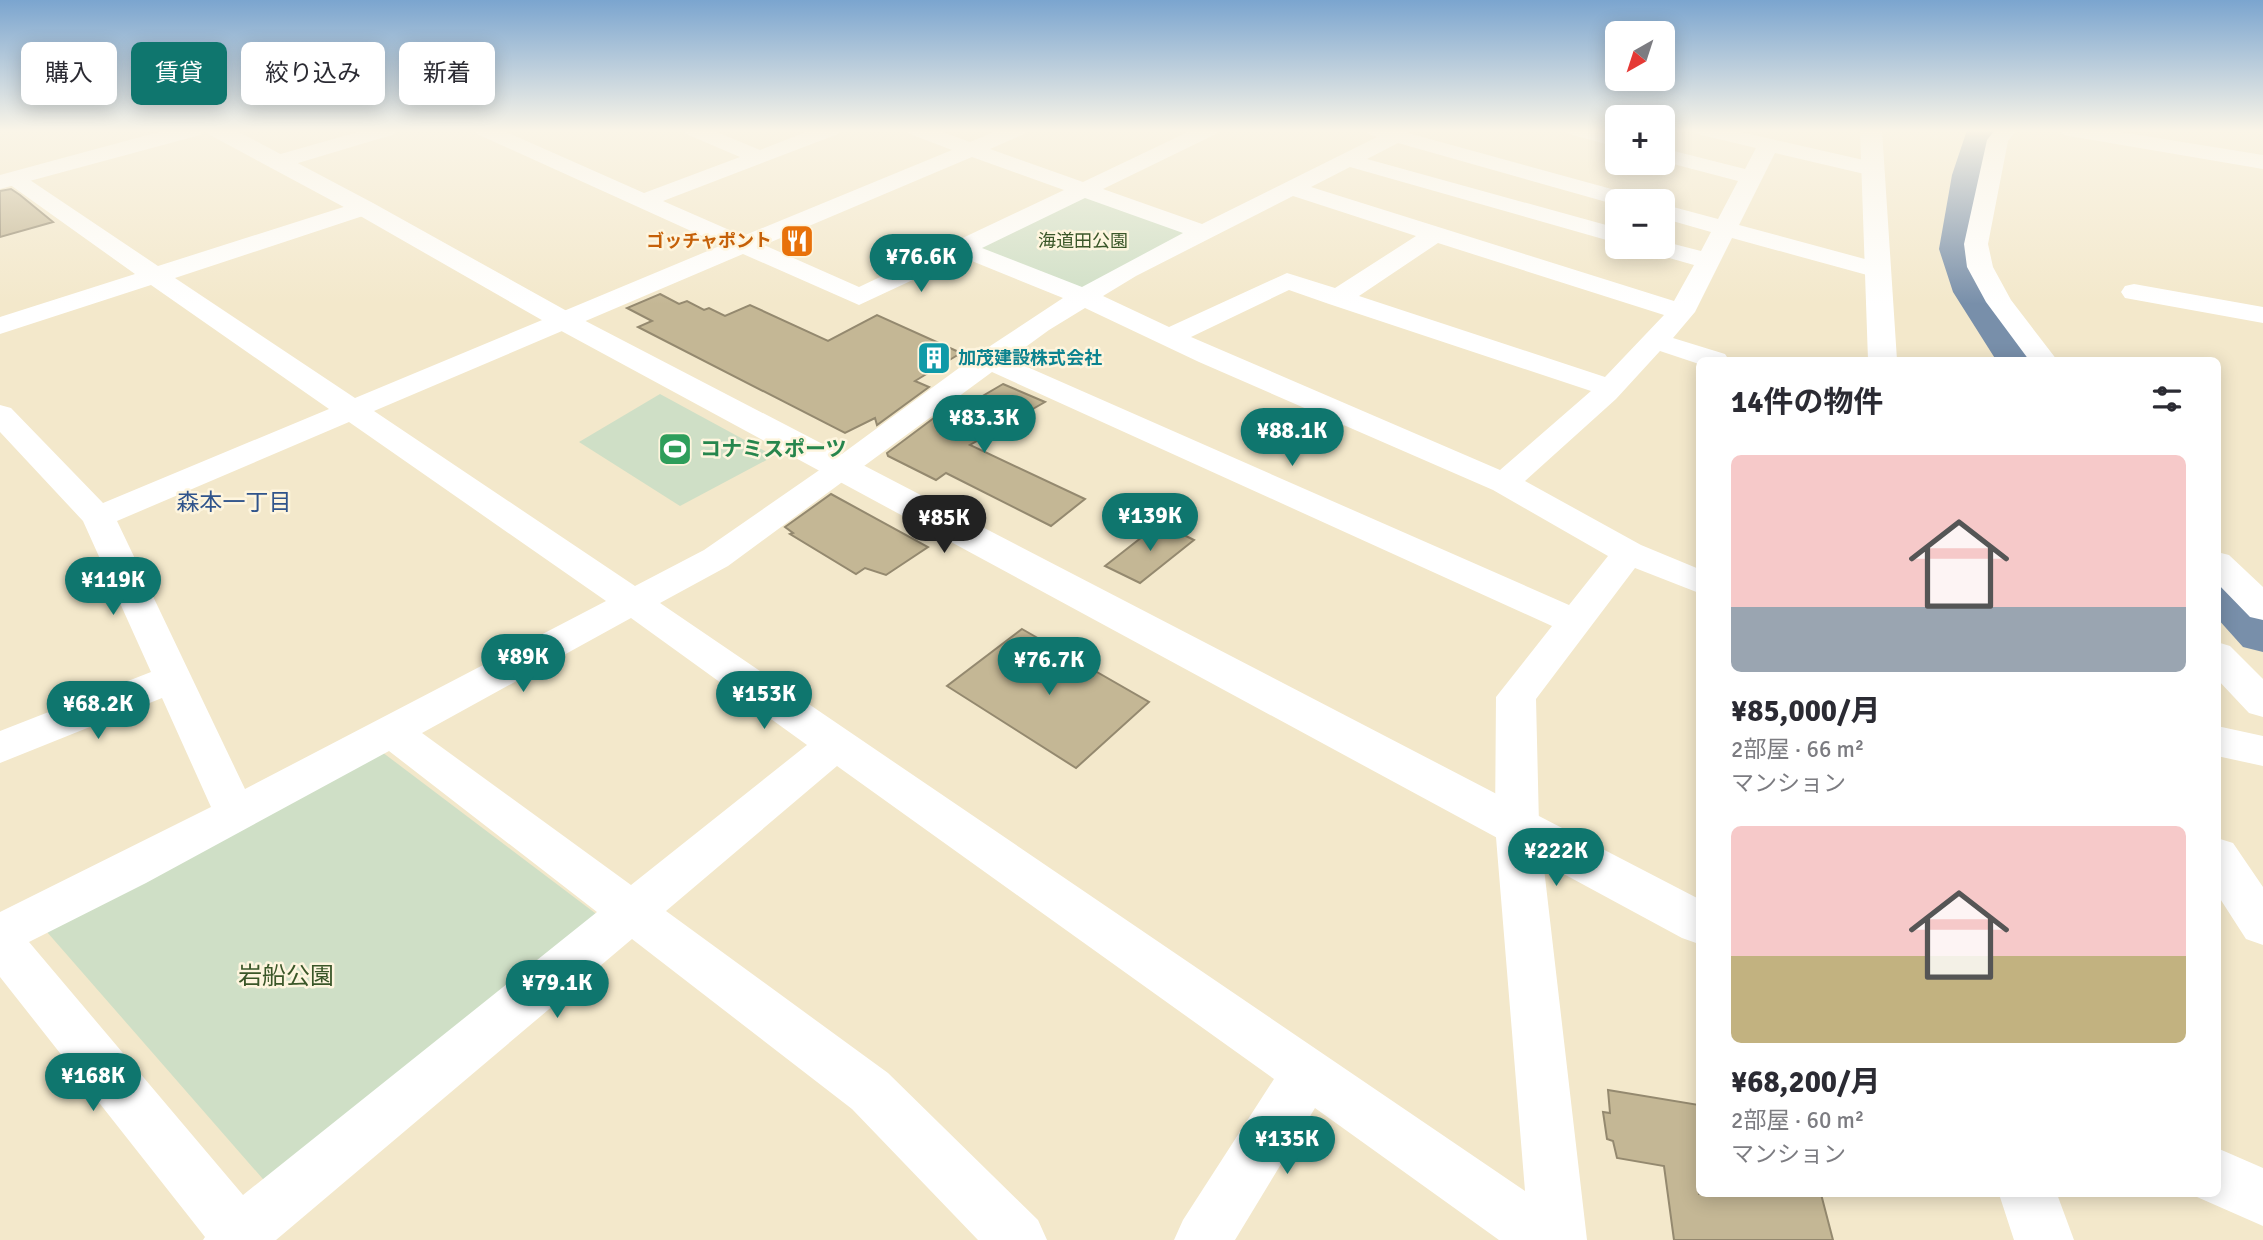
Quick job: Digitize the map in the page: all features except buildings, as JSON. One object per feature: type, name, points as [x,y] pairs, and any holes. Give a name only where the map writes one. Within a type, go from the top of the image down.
[{"type":"street","points":[[18,188],[157,276],[633,602],[1547,1240]]},
{"type":"street","points":[[326,188],[564,321],[1696,921]]},
{"type":"street","points":[[618,188],[859,297],[1085,189]]},
{"type":"street","points":[[646,200],[678,188]]},
{"type":"street","points":[[98,517],[879,188]]},
{"type":"street","points":[[1082,188],[1204,233]]},
{"type":"street","points":[[0,934],[130,870],[716,558],[1039,324],[1083,297],[1292,188],[1682,312]]},
{"type":"street","points":[[1447,188],[1605,233]]},
{"type":"street","points":[[1584,188],[1605,194]]},
{"type":"street","points":[[1504,483],[1611,388],[1682,312],[1743,188]]},
{"type":"street","points":[[1874,188],[1883,357]]},
{"type":"street","points":[[1988,188],[1976,244],[1980,267],[1999,302],[2041,357]]},
{"type":"street","points":[[0,326],[364,208]]},
{"type":"street","points":[[1675,215],[1878,270]]},
{"type":"street","points":[[1338,298],[1435,234]]},
{"type":"street","points":[[962,249],[1083,297],[1504,483],[1629,553],[1696,581]]},
{"type":"street","points":[[1675,252],[1708,261]]},
{"type":"street","points":[[1170,337],[1287,281],[1611,388]]},
{"type":"street","points":[[2134,292],[2263,315]]},
{"type":"street","points":[[1656,341],[1706,357]]},
{"type":"street","points":[[988,360],[1575,622]]},
{"type":"street","points":[[0,414],[15,451],[98,517],[236,814]]},
{"type":"street","points":[[1558,1240],[1517,825],[1516,697],[1629,553]]},
{"type":"street","points":[[2221,567],[2263,607]]},
{"type":"street","points":[[2221,659],[2263,702]]},
{"type":"street","points":[[0,748],[173,678]]},
{"type":"street","points":[[391,731],[634,911],[870,1091],[1018,1240]]},
{"type":"street","points":[[2221,742],[2263,751]]},
{"type":"street","points":[[0,941],[238,1238],[836,744]]},
{"type":"street","points":[[2221,862],[2263,925]]},
{"type":"street","points":[[1203,1240],[1307,1073]]},
{"type":"street","points":[[2221,1179],[2263,1197]]},
{"type":"street","points":[[2029,1197],[2044,1240]]},
{"type":"green space","name":"海道田公園","points":[[1083,193],[1190,233],[1080,291],[974,248]]},
{"type":"green space","name":"コナミスポーツ","points":[[660,394],[774,456],[680,506],[579,442]]},
{"type":"green space","name":"岩船公園","points":[[382,752],[599,916],[269,1186],[47,932]]},
{"type":"waterway","points":[[1967,188],[1958,249],[1973,292],[2015,357]]},
{"type":"waterway","points":[[2221,588],[2263,633]]},
{"type":"place","name":"ゴッチャポント","points":[[797,241]]},
{"type":"place","name":"加茂建設株式会社","points":[[934,358]]},
{"type":"place","name":"コナミスポーツ","points":[[675,449]]},
{"type":"district","name":"森本一丁目","points":[[234,502]]}]
